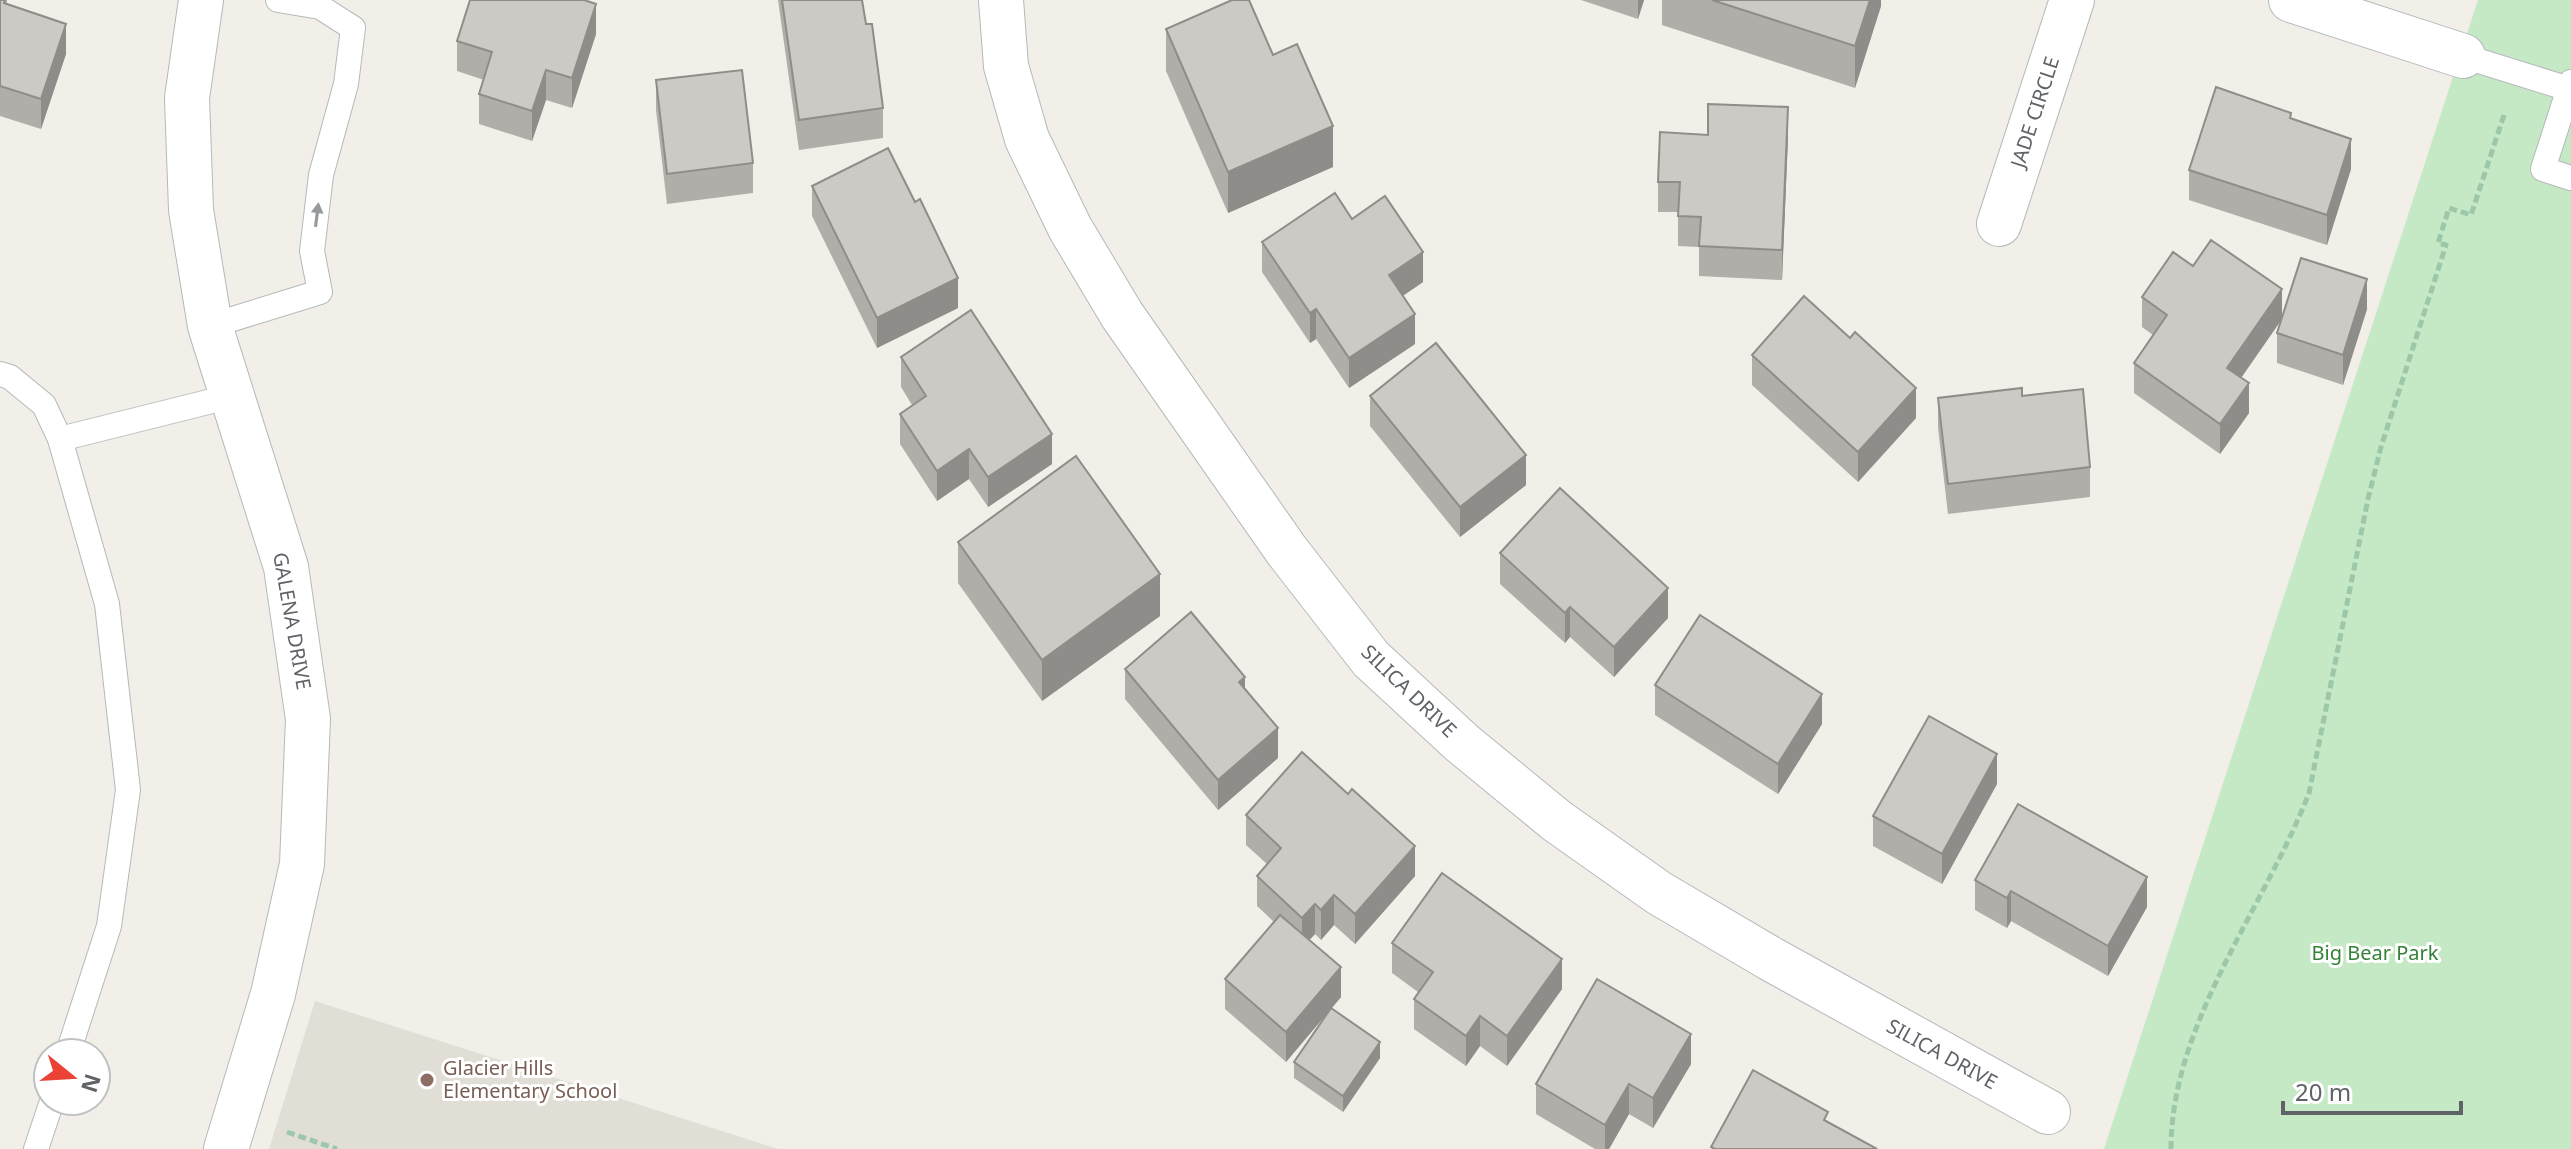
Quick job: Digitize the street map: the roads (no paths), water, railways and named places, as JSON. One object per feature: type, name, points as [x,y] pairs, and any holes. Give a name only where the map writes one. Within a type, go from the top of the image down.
[{"type":"street","name":"GALENA DRIVE","points":[[201,0],[187,98],[191,210],[210,326],[286,567],[308,719],[302,864],[273,994],[226,1149]]},
{"type":"street","name":"SILICA DRIVE","points":[[1001,0],[1006,66],[1027,139],[1070,228],[1122,315],[1226,464],[1287,551],[1371,659],[1462,743],[1557,821],[1659,893],[1771,959],[2048,1112]]},
{"type":"street","name":"JADE CIRCLE","points":[[1999,224],[2072,0]]},
{"type":"street","points":[[2291,0],[2463,56]]},
{"type":"lane","points":[[210,326],[320,292],[312,251],[321,175],[346,84],[353,28],[320,7],[278,0]]},
{"type":"lane","points":[[2463,56],[2570,86],[2543,169],[2571,178]]},
{"type":"lane","points":[[0,374],[10,377],[44,405],[60,439],[107,604],[128,790],[109,926],[73,1037]]},
{"type":"lane","points":[[60,439],[232,396]]},
{"type":"lane","points":[[36,1149],[47,1117]]},
{"type":"place","name":"Glacier Hills Elementary School","points":[[427,1080]]},
{"type":"park label","name":"Big Bear Park","points":[[2375,953]]}]
